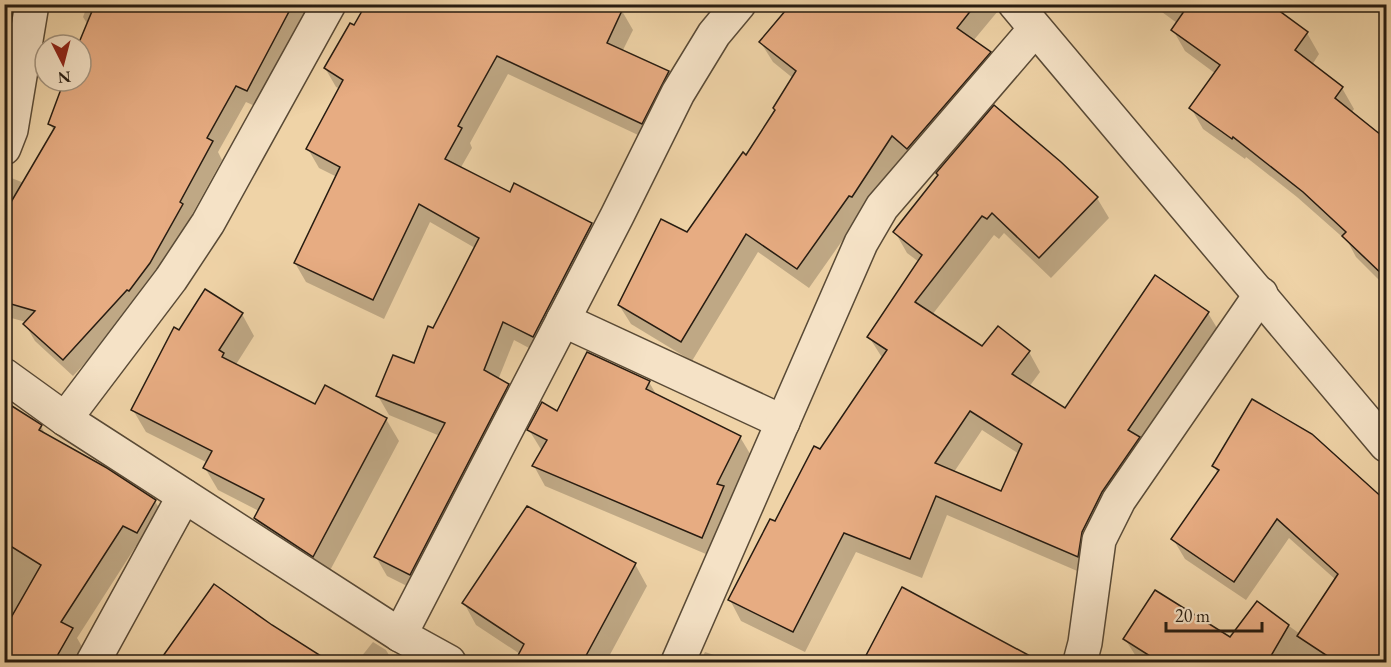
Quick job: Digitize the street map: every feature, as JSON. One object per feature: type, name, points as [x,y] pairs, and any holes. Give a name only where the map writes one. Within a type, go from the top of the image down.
[{"type":"street","points":[[4,148],[11,130],[32,4]]},
{"type":"street","points":[[64,419],[171,279],[208,223],[329,4]]},
{"type":"street","points":[[400,635],[678,93],[714,34],[739,4]]},
{"type":"street","points":[[678,663],[861,243],[882,207],[1025,17],[1261,294],[1386,445]]},
{"type":"street","points":[[1080,663],[1085,643],[1099,540],[1119,500],[1261,294]]},
{"type":"street","points":[[563,320],[783,422]]},
{"type":"street","points":[[4,375],[64,419],[400,635],[449,663]]},
{"type":"street","points":[[93,663],[184,496]]},
{"type":"building","points":[[95,4],[293,4],[247,91],[236,86],[207,138],[213,141],[180,202],[183,204],[150,263],[129,291],[127,290],[63,360],[23,324],[35,311],[4,302],[4,214],[55,127],[48,124],[60,93],[93,93],[93,33],[83,33]]},
{"type":"building","points":[[366,4],[625,4],[607,43],[669,71],[642,124],[497,56],[458,126],[462,128],[445,159],[510,192],[514,183],[592,223],[533,337],[503,322],[484,370],[509,384],[410,575],[374,557],[445,423],[376,396],[393,355],[414,363],[428,326],[433,328],[479,238],[419,204],[373,300],[294,263],[340,167],[306,149],[343,80],[324,68],[350,23],[354,25]]},
{"type":"building","points":[[791,4],[976,4],[957,28],[991,52],[907,149],[892,136],[852,197],[849,196],[797,269],[746,234],[681,342],[618,305],[661,219],[687,232],[743,152],[746,155],[775,110],[773,108],[796,71],[759,42]]},
{"type":"building","points":[[1189,4],[1270,4],[1308,32],[1295,50],[1343,87],[1335,98],[1386,139],[1386,278],[1342,236],[1346,232],[1303,192],[1233,137],[1232,139],[1189,108],[1220,65],[1171,30]]},
{"type":"building","points":[[994,105],[1098,197],[1039,258],[992,213],[987,219],[982,216],[915,302],[982,346],[998,326],[1030,351],[1012,374],[1065,408],[1155,275],[1209,312],[1128,430],[1140,437],[1102,492],[1082,532],[1078,557],[936,496],[910,559],[844,533],[793,632],[728,600],[770,519],[775,521],[814,446],[820,449],[887,350],[867,337],[922,255],[893,232],[938,175],[936,173]],"holes":[[[970,411],[1022,444],[1001,491],[935,463]]]},
{"type":"building","points":[[205,289],[243,313],[219,350],[224,353],[222,357],[315,404],[325,385],[387,418],[313,557],[254,518],[264,499],[203,468],[212,451],[131,410],[174,327],[179,330]]},
{"type":"building","points":[[587,352],[650,381],[646,389],[741,436],[717,484],[724,486],[702,538],[532,466],[547,440],[527,430],[542,402],[557,411]]},
{"type":"building","points":[[1252,399],[1312,434],[1386,501],[1386,663],[1338,663],[1297,636],[1338,574],[1277,519],[1234,582],[1171,539],[1219,470],[1212,466]]},
{"type":"building","points":[[4,401],[42,425],[39,430],[107,468],[156,500],[137,533],[123,526],[61,622],[73,628],[53,663],[4,663],[4,630],[41,565],[4,542]]},
{"type":"building","points":[[527,506],[636,563],[582,663],[514,663],[524,644],[462,603]]},
{"type":"building","points":[[214,584],[272,625],[332,663],[158,663]]},
{"type":"building","points":[[902,587],[1043,663],[862,663]]},
{"type":"building","points":[[1155,590],[1230,637],[1257,601],[1289,625],[1268,661],[1270,663],[1161,663],[1123,639]]}]
